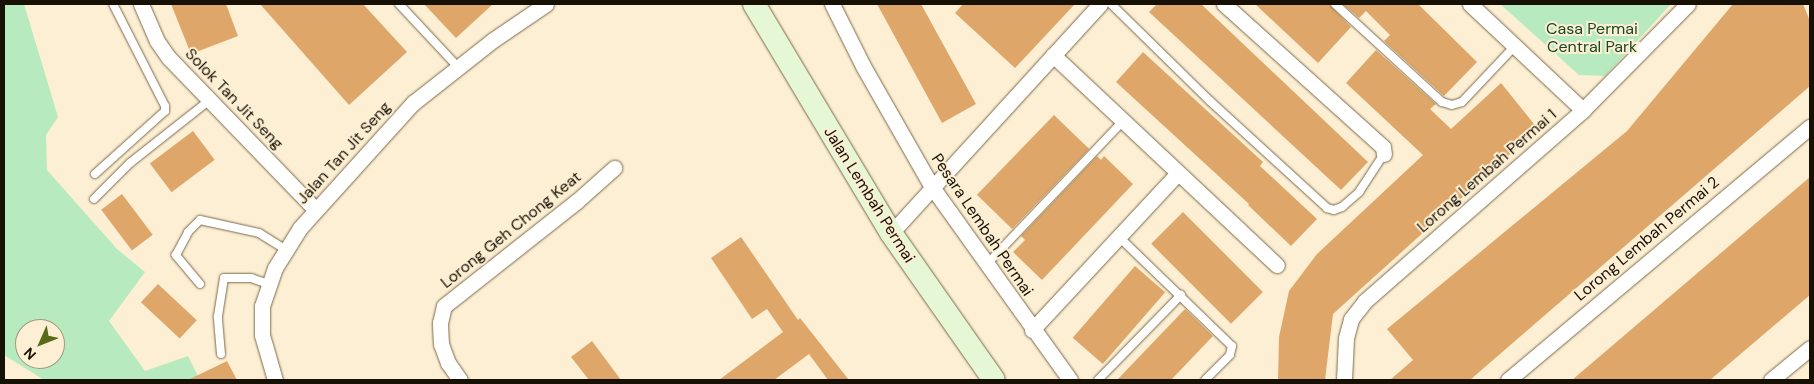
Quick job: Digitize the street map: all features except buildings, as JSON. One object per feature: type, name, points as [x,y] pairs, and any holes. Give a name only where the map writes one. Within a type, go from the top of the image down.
[{"type":"main road","name":"Jalan Lembah Permai","points":[[754,4],[891,233],[994,380]]},
{"type":"street","name":"Solok Tan Jit Seng","points":[[141,4],[161,47],[315,209]]},
{"type":"street","name":"Pesara Lembah Permai","points":[[832,4],[863,66],[932,187],[1032,330],[1070,380]]},
{"type":"street","points":[[891,233],[1100,4]]},
{"type":"street","points":[[1224,4],[1383,147],[1384,154]]},
{"type":"street","points":[[1470,4],[1582,110]]},
{"type":"street","name":"Lorong Lembah Permai 1","points":[[1344,380],[1346,338],[1351,319],[1365,301],[1582,110],[1688,4]]},
{"type":"street","name":"Jalan Tan Jit Seng","points":[[275,380],[262,336],[262,306],[268,284],[285,249],[315,209],[397,118],[458,66],[542,5]]},
{"type":"street","points":[[1053,55],[1277,265]]},
{"type":"street","name":"Lorong Lembah Permai 2","points":[[1508,380],[1810,127]]},
{"type":"street","name":"Lorong Geh Chong Keat","points":[[460,380],[448,363],[441,344],[440,323],[444,306],[577,201],[614,168]]},
{"type":"street","points":[[1032,330],[1178,173]]},
{"type":"street","points":[[1771,380],[1810,348]]},
{"type":"lane","points":[[96,174],[165,111],[113,4]]},
{"type":"lane","points":[[399,4],[458,66]]},
{"type":"lane","points":[[1112,4],[1210,102],[1327,208],[1334,210],[1342,207],[1359,192],[1384,154]]},
{"type":"lane","points":[[1335,4],[1442,102],[1452,106],[1462,102],[1515,46]]},
{"type":"lane","points":[[94,199],[130,163],[211,99]]},
{"type":"lane","points":[[986,264],[1123,121]]},
{"type":"lane","points":[[200,284],[176,255],[188,232],[200,220],[260,233],[285,249]]},
{"type":"lane","points":[[1119,236],[1232,346],[1230,355],[1205,380]]},
{"type":"lane","points":[[221,354],[218,316],[224,278],[251,278],[268,284]]},
{"type":"lane","points":[[1098,380],[1181,296]]},
{"type":"green space","points":[[4,4],[24,4],[58,117],[46,135],[47,170],[117,249],[145,272],[109,321],[145,371],[188,356],[200,380],[44,380],[26,369],[65,369],[65,319],[15,319],[15,362],[4,355]]},
{"type":"green space","name":"Casa Permai Central Park","points":[[1500,4],[1671,4],[1605,76],[1579,75]]}]
